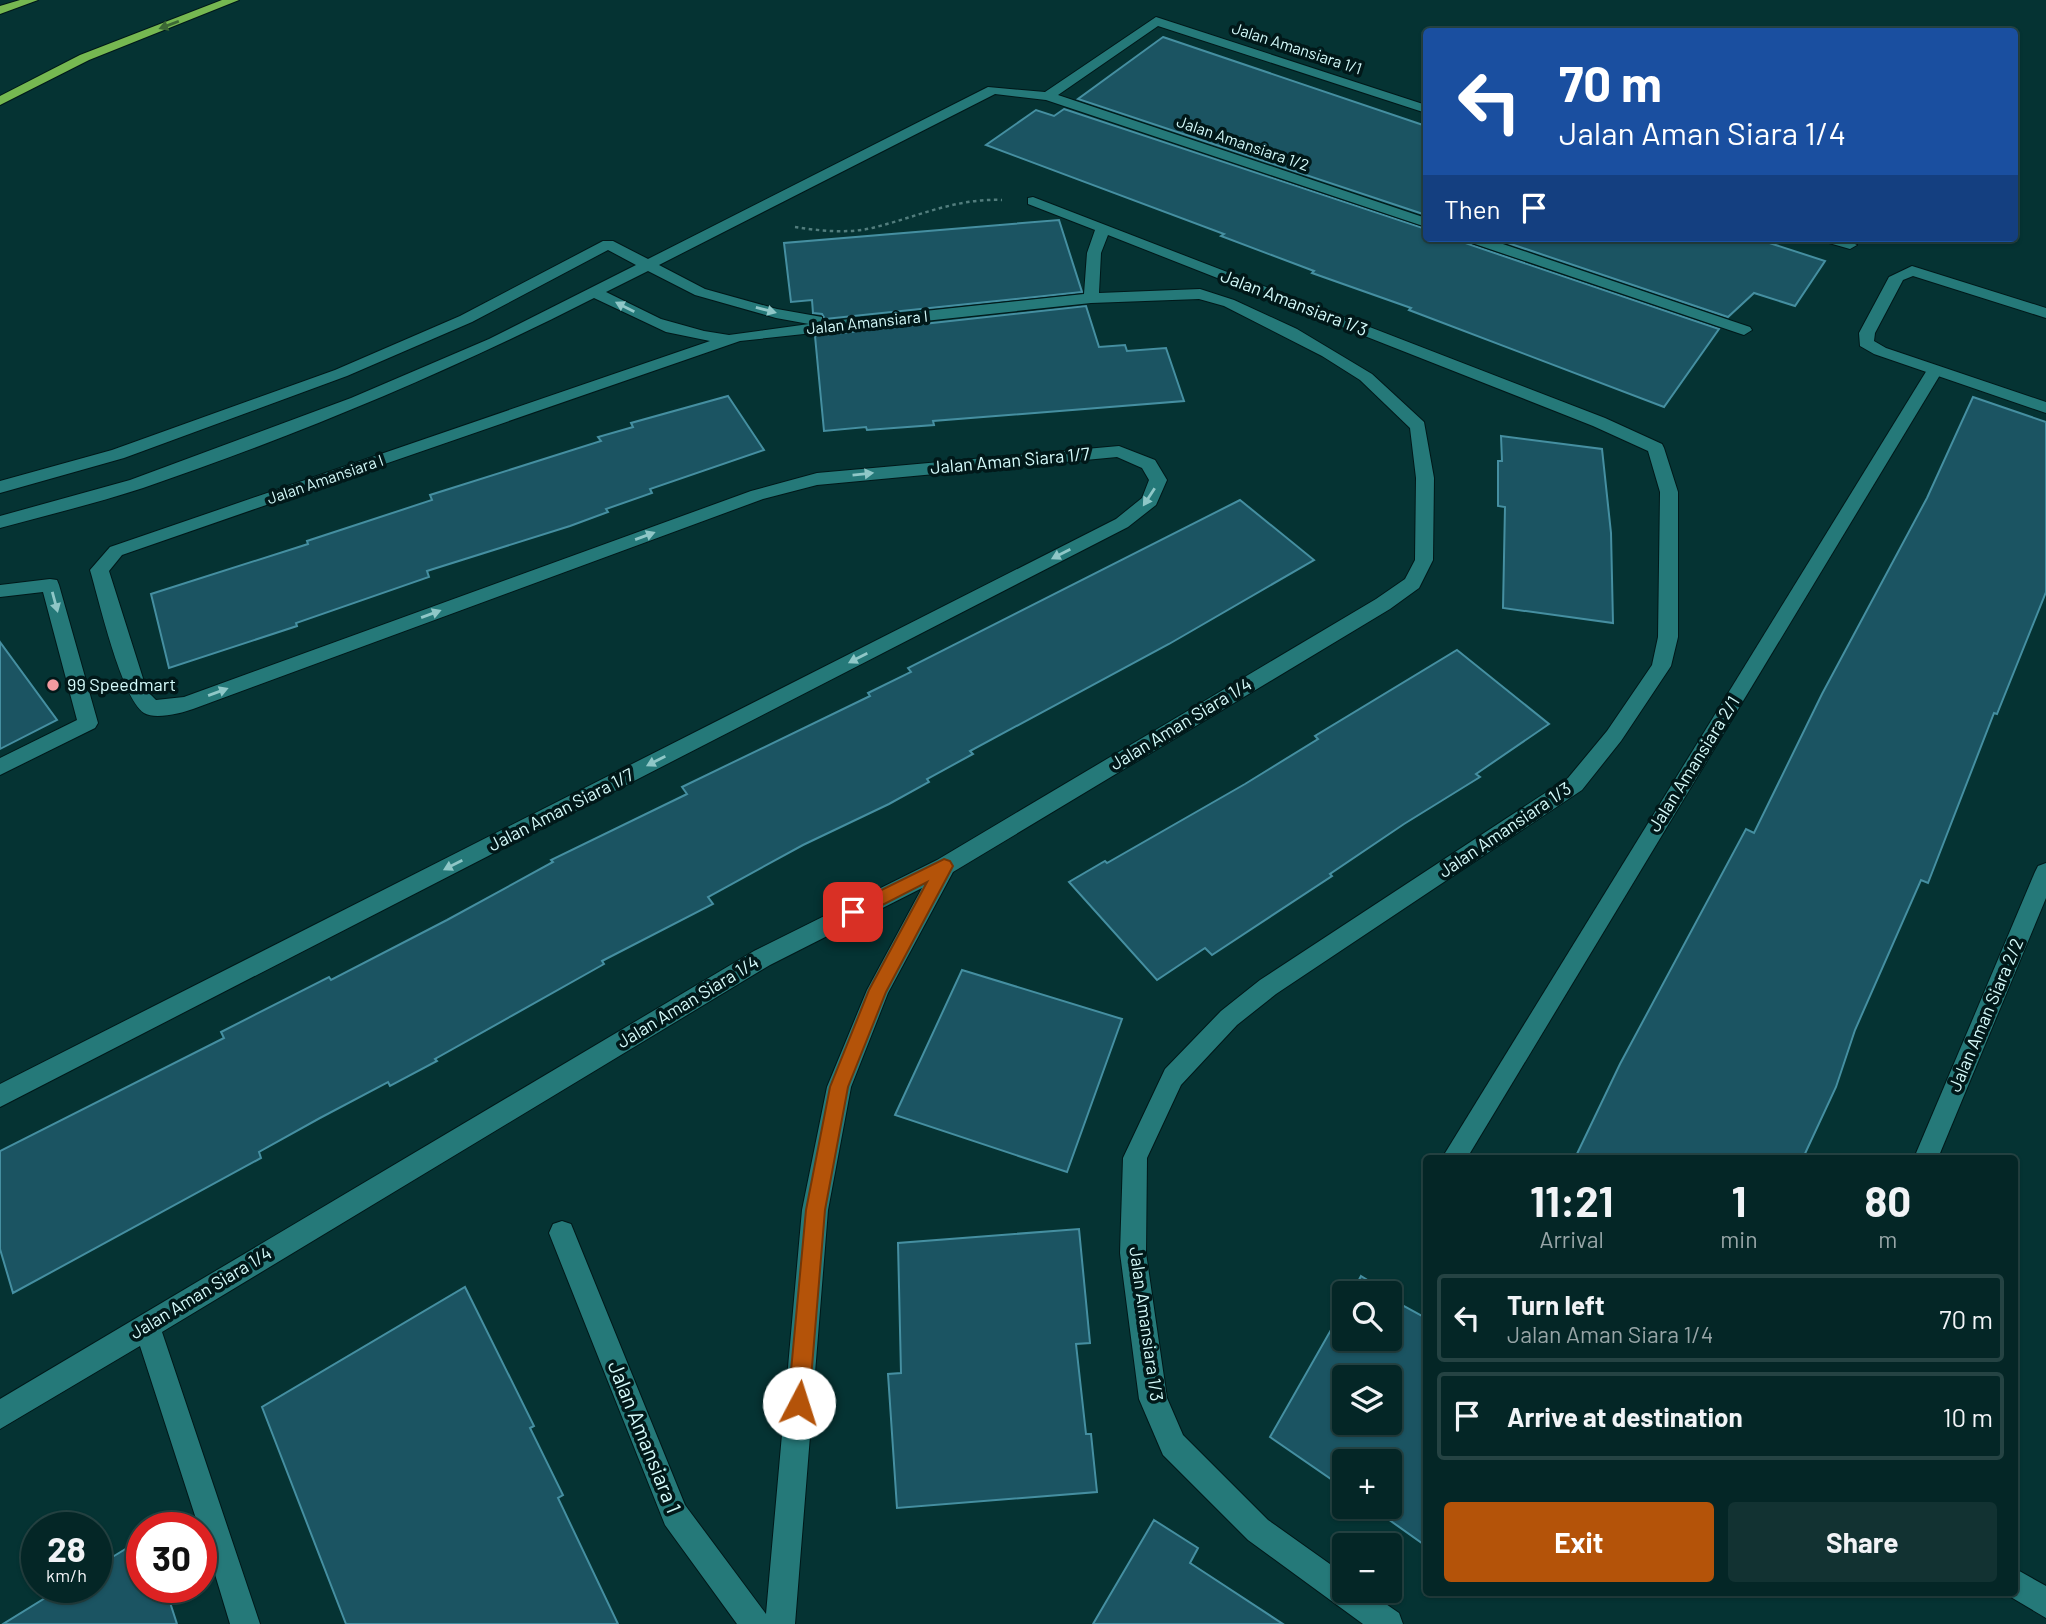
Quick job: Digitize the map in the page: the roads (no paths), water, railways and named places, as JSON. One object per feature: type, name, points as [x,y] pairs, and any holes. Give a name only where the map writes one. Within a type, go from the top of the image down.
[{"type":"highway","points":[[0,10],[32,0]]},
{"type":"highway","points":[[0,101],[22,88],[114,46],[233,0]]},
{"type":"street","name":"Jalan Amansiara 1/1","points":[[1048,96],[1156,20],[1423,108]]},
{"type":"street","name":"Jalan Amansiara 1/2","points":[[0,522],[136,484],[357,402],[495,342],[993,90],[1048,96],[1423,222]]},
{"type":"street","name":"Jalan Amansiara 1/3","points":[[1033,201],[1600,422],[1656,448],[1669,492],[1668,637],[1661,666],[1614,736],[1575,784],[1268,987],[1229,1018],[1173,1077],[1135,1158],[1133,1253],[1153,1399],[1173,1445],[1258,1530],[1388,1624]]},
{"type":"street","points":[[1091,298],[1094,253],[1103,229]]},
{"type":"street","points":[[1483,242],[1744,330]]},
{"type":"street","points":[[1840,242],[1850,245]]},
{"type":"street","points":[[0,487],[118,454],[341,373],[466,319],[608,243],[700,292],[806,320],[860,322]]},
{"type":"street","points":[[2046,313],[1912,271],[1897,277],[1867,333],[1866,343],[1880,351],[2046,408]]},
{"type":"street","points":[[593,291],[683,334],[699,338],[738,337]]},
{"type":"street","name":"Jalan Amansiara I","points":[[152,708],[138,694],[99,570],[116,551],[738,337],[1091,298],[1200,294],[1229,303],[1291,332],[1366,377],[1418,426],[1425,478],[1424,560],[1412,583],[1383,604]]},
{"type":"street","name":"Jalan Amansiara 2/1","points":[[1456,1155],[1935,370]]},
{"type":"street","name":"Jalan Aman Siara 1/7","points":[[0,1096],[1122,523],[1150,501],[1158,480],[1149,464],[1119,451],[817,479],[757,495],[186,704],[152,708]]},
{"type":"street","points":[[0,592],[50,585],[88,723],[0,767]]},
{"type":"street","name":"Jalan Aman Siara 1/4","points":[[0,1415],[762,958],[944,866],[1383,604]]},
{"type":"street","points":[[780,1624],[815,1210],[839,1087],[878,990],[944,866]]},
{"type":"street","name":"Jalan Aman Siara 2/2","points":[[1927,1155],[2046,872]]},
{"type":"street","name":"Jalan Amansiara 1","points":[[562,1233],[675,1515],[755,1624]]},
{"type":"street","points":[[147,1326],[245,1624]]},
{"type":"street","points":[[2018,1586],[2046,1603]]},
{"type":"place","name":"99 Speedmart","points":[[53,685]]}]
